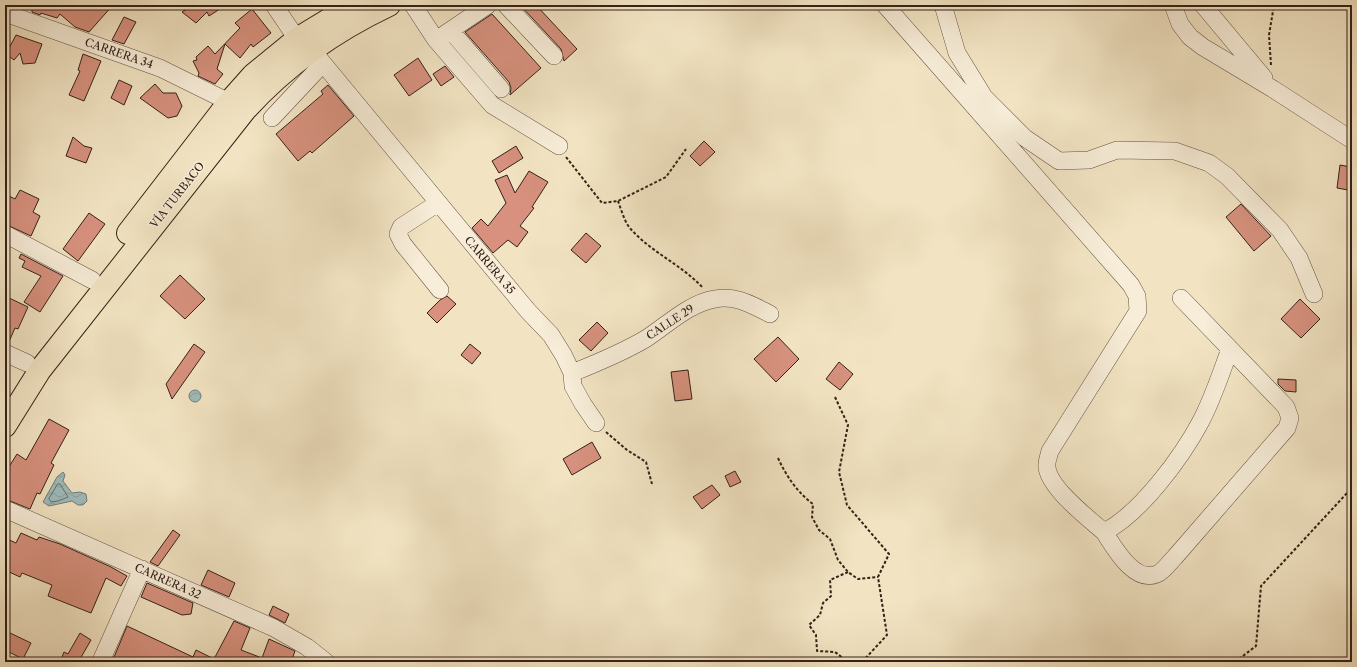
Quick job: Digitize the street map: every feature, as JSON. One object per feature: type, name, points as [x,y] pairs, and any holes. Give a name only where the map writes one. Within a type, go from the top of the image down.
[{"type":"highway","name":"VÍA TURBACO","points":[[5,426],[40,370],[245,110],[267,85],[310,50],[353,5]]},
{"type":"highway","name":"VÍA TURBACO","points":[[5,397],[27,364],[229,102],[253,76],[310,50],[347,27],[389,5]]},
{"type":"street","name":"CARRERA 35","points":[[274,5],[528,312],[551,335],[572,373],[574,386],[583,404],[596,423]]},
{"type":"street","points":[[413,5],[436,40],[492,105],[501,112],[560,146]]},
{"type":"street","points":[[436,40],[488,5]]},
{"type":"street","points":[[506,5],[554,56]]},
{"type":"street","points":[[885,5],[1131,285],[1137,296],[1138,311],[1050,451],[1046,465],[1049,476],[1065,496],[1104,532],[1129,568],[1145,575],[1157,574],[1175,558],[1287,428],[1290,418],[1286,407],[1181,298]]},
{"type":"street","points":[[943,5],[957,53],[984,97],[1025,138],[1059,161],[1089,160],[1117,150],[1175,151],[1209,163],[1227,176],[1280,230],[1299,258],[1314,294]]},
{"type":"street","points":[[1173,5],[1180,24],[1190,37],[1203,47],[1273,89],[1352,140]]},
{"type":"street","points":[[1203,5],[1273,89]]},
{"type":"street","name":"CARRERA 34","points":[[5,14],[160,68],[229,102]]},
{"type":"street","points":[[451,31],[501,89]]},
{"type":"street","points":[[272,118],[316,71],[310,50]]},
{"type":"street","points":[[438,203],[400,227],[398,234],[403,244],[440,290]]},
{"type":"street","points":[[5,234],[92,280]]},
{"type":"street","name":"CALLE 29","points":[[572,373],[596,364],[646,338],[701,302],[717,298],[742,300],[770,314]]},
{"type":"street","points":[[1104,532],[1118,525],[1145,499],[1178,458],[1202,420],[1230,349]]},
{"type":"street","points":[[5,353],[27,364]]},
{"type":"street","name":"CARRERA 32","points":[[5,510],[142,568],[274,628],[305,655],[326,662]]},
{"type":"street","points":[[102,661],[142,568]]},
{"type":"path","points":[[1271,66],[1269,35],[1274,5]]},
{"type":"path","points":[[560,146],[572,166],[602,203],[618,201],[666,177],[686,149]]},
{"type":"path","points":[[618,201],[628,225],[647,245],[691,275],[703,289],[708,301]]},
{"type":"path","points":[[835,397],[848,425],[839,472],[847,505],[889,554],[878,577],[887,635],[862,662]]},
{"type":"path","points":[[596,423],[627,450],[646,462],[652,484]]},
{"type":"path","points":[[778,458],[783,470],[804,498],[813,504],[812,517],[819,530],[830,539],[838,560],[848,572],[858,579],[878,577]]},
{"type":"path","points":[[1235,662],[1256,646],[1261,586],[1348,492],[1352,480]]},
{"type":"path","points":[[848,572],[830,580],[831,596],[823,603],[820,615],[809,625],[816,635],[817,651],[835,652],[848,662]]},
{"type":"water","points":[[193,390],[197,390],[201,396],[197,402],[193,402],[189,398],[189,394]]},
{"type":"water","points":[[63,472],[65,475],[63,481],[72,493],[80,492],[86,494],[87,501],[83,505],[78,505],[72,501],[49,506],[43,502],[57,477]]},
{"type":"building","points":[[24,5],[113,5],[89,32],[75,27],[60,14],[57,18],[41,13],[40,15],[32,12],[32,10]]},
{"type":"building","points":[[194,5],[226,5],[209,16],[207,12],[196,23],[182,12]]},
{"type":"building","points":[[520,5],[536,5],[577,49],[564,61],[561,49]]},
{"type":"building","points":[[252,9],[271,33],[253,47],[251,44],[240,58],[225,44],[217,69],[223,74],[215,84],[198,76],[199,73],[193,61],[197,60],[196,57],[208,46],[215,54],[240,28],[235,23]]},
{"type":"building","points":[[492,14],[541,68],[510,95],[511,88],[509,82],[465,32]]},
{"type":"building","points":[[124,17],[136,22],[124,44],[112,40]]},
{"type":"building","points":[[16,35],[42,44],[35,63],[23,64],[20,53],[14,60],[6,54]]},
{"type":"building","points":[[83,54],[101,61],[84,101],[69,95],[80,71],[78,70]]},
{"type":"building","points":[[418,58],[432,80],[409,96],[394,75]]},
{"type":"building","points":[[445,66],[454,77],[441,86],[433,74]]},
{"type":"building","points":[[119,80],[132,86],[124,105],[111,98]]},
{"type":"building","points":[[155,84],[163,93],[176,93],[182,106],[177,116],[168,118],[140,98]]},
{"type":"building","points":[[328,85],[354,116],[312,153],[310,151],[298,161],[276,134],[323,94],[321,91]]},
{"type":"building","points":[[73,137],[84,146],[92,148],[86,163],[66,156]]},
{"type":"building","points":[[704,141],[715,152],[700,166],[690,156]]},
{"type":"building","points":[[516,146],[523,158],[499,173],[492,161]]},
{"type":"building","points":[[1340,165],[1351,167],[1348,190],[1337,188]]},
{"type":"building","points":[[529,171],[548,182],[532,207],[534,208],[520,226],[528,232],[517,247],[508,240],[493,253],[472,228],[481,219],[488,226],[506,203],[495,180],[507,175],[515,193]]},
{"type":"building","points":[[20,190],[39,199],[33,212],[40,216],[31,236],[5,224],[5,194],[15,199]]},
{"type":"building","points":[[1241,204],[1271,236],[1254,251],[1226,217]]},
{"type":"building","points":[[89,213],[105,224],[78,261],[63,249]]},
{"type":"building","points":[[586,233],[601,246],[586,263],[571,250]]},
{"type":"building","points":[[21,254],[63,276],[40,312],[24,302],[41,276],[22,267],[25,261],[19,258]]},
{"type":"building","points":[[180,275],[205,299],[185,319],[160,296]]},
{"type":"building","points":[[5,296],[28,307],[18,329],[15,328],[8,344],[5,343]]},
{"type":"building","points":[[447,296],[456,304],[437,323],[427,313],[440,300]]},
{"type":"building","points":[[1300,299],[1320,319],[1301,338],[1281,319]]},
{"type":"building","points":[[597,322],[608,333],[591,351],[579,340]]},
{"type":"building","points":[[778,337],[799,359],[776,382],[754,359]]},
{"type":"building","points":[[194,344],[205,352],[172,399],[166,384]]},
{"type":"building","points":[[470,344],[481,353],[472,364],[461,355]]},
{"type":"building","points":[[839,362],[853,374],[840,390],[826,379]]},
{"type":"building","points":[[688,370],[692,399],[675,401],[671,372]]},
{"type":"building","points":[[1278,379],[1296,380],[1296,392],[1285,391],[1278,384]]},
{"type":"building","points":[[49,419],[69,430],[51,463],[54,465],[40,494],[37,493],[30,509],[5,499],[5,473],[17,454],[26,460]]},
{"type":"building","points":[[592,442],[601,458],[572,475],[563,459]]},
{"type":"building","points":[[735,471],[741,482],[730,487],[725,476]]},
{"type":"building","points":[[712,485],[720,495],[702,509],[693,497]]},
{"type":"building","points":[[173,530],[180,535],[158,566],[150,562]]},
{"type":"building","points":[[21,533],[37,540],[39,537],[60,544],[111,567],[127,576],[121,586],[106,578],[91,613],[48,596],[52,585],[22,573],[20,577],[5,570],[5,538],[16,543]]},
{"type":"building","points":[[208,570],[235,583],[229,597],[201,585]]},
{"type":"building","points":[[147,583],[193,603],[191,614],[182,615],[141,597]]},
{"type":"building","points":[[273,606],[289,614],[285,623],[269,615]]},
{"type":"building","points":[[234,621],[250,628],[241,650],[262,658],[269,639],[295,651],[291,662],[112,662],[127,626],[193,657],[196,650],[214,659]]},
{"type":"building","points":[[8,632],[31,643],[23,659],[5,650],[5,638]]},
{"type":"building","points":[[80,633],[91,640],[80,659],[87,662],[60,662],[64,652],[68,654]]}]
